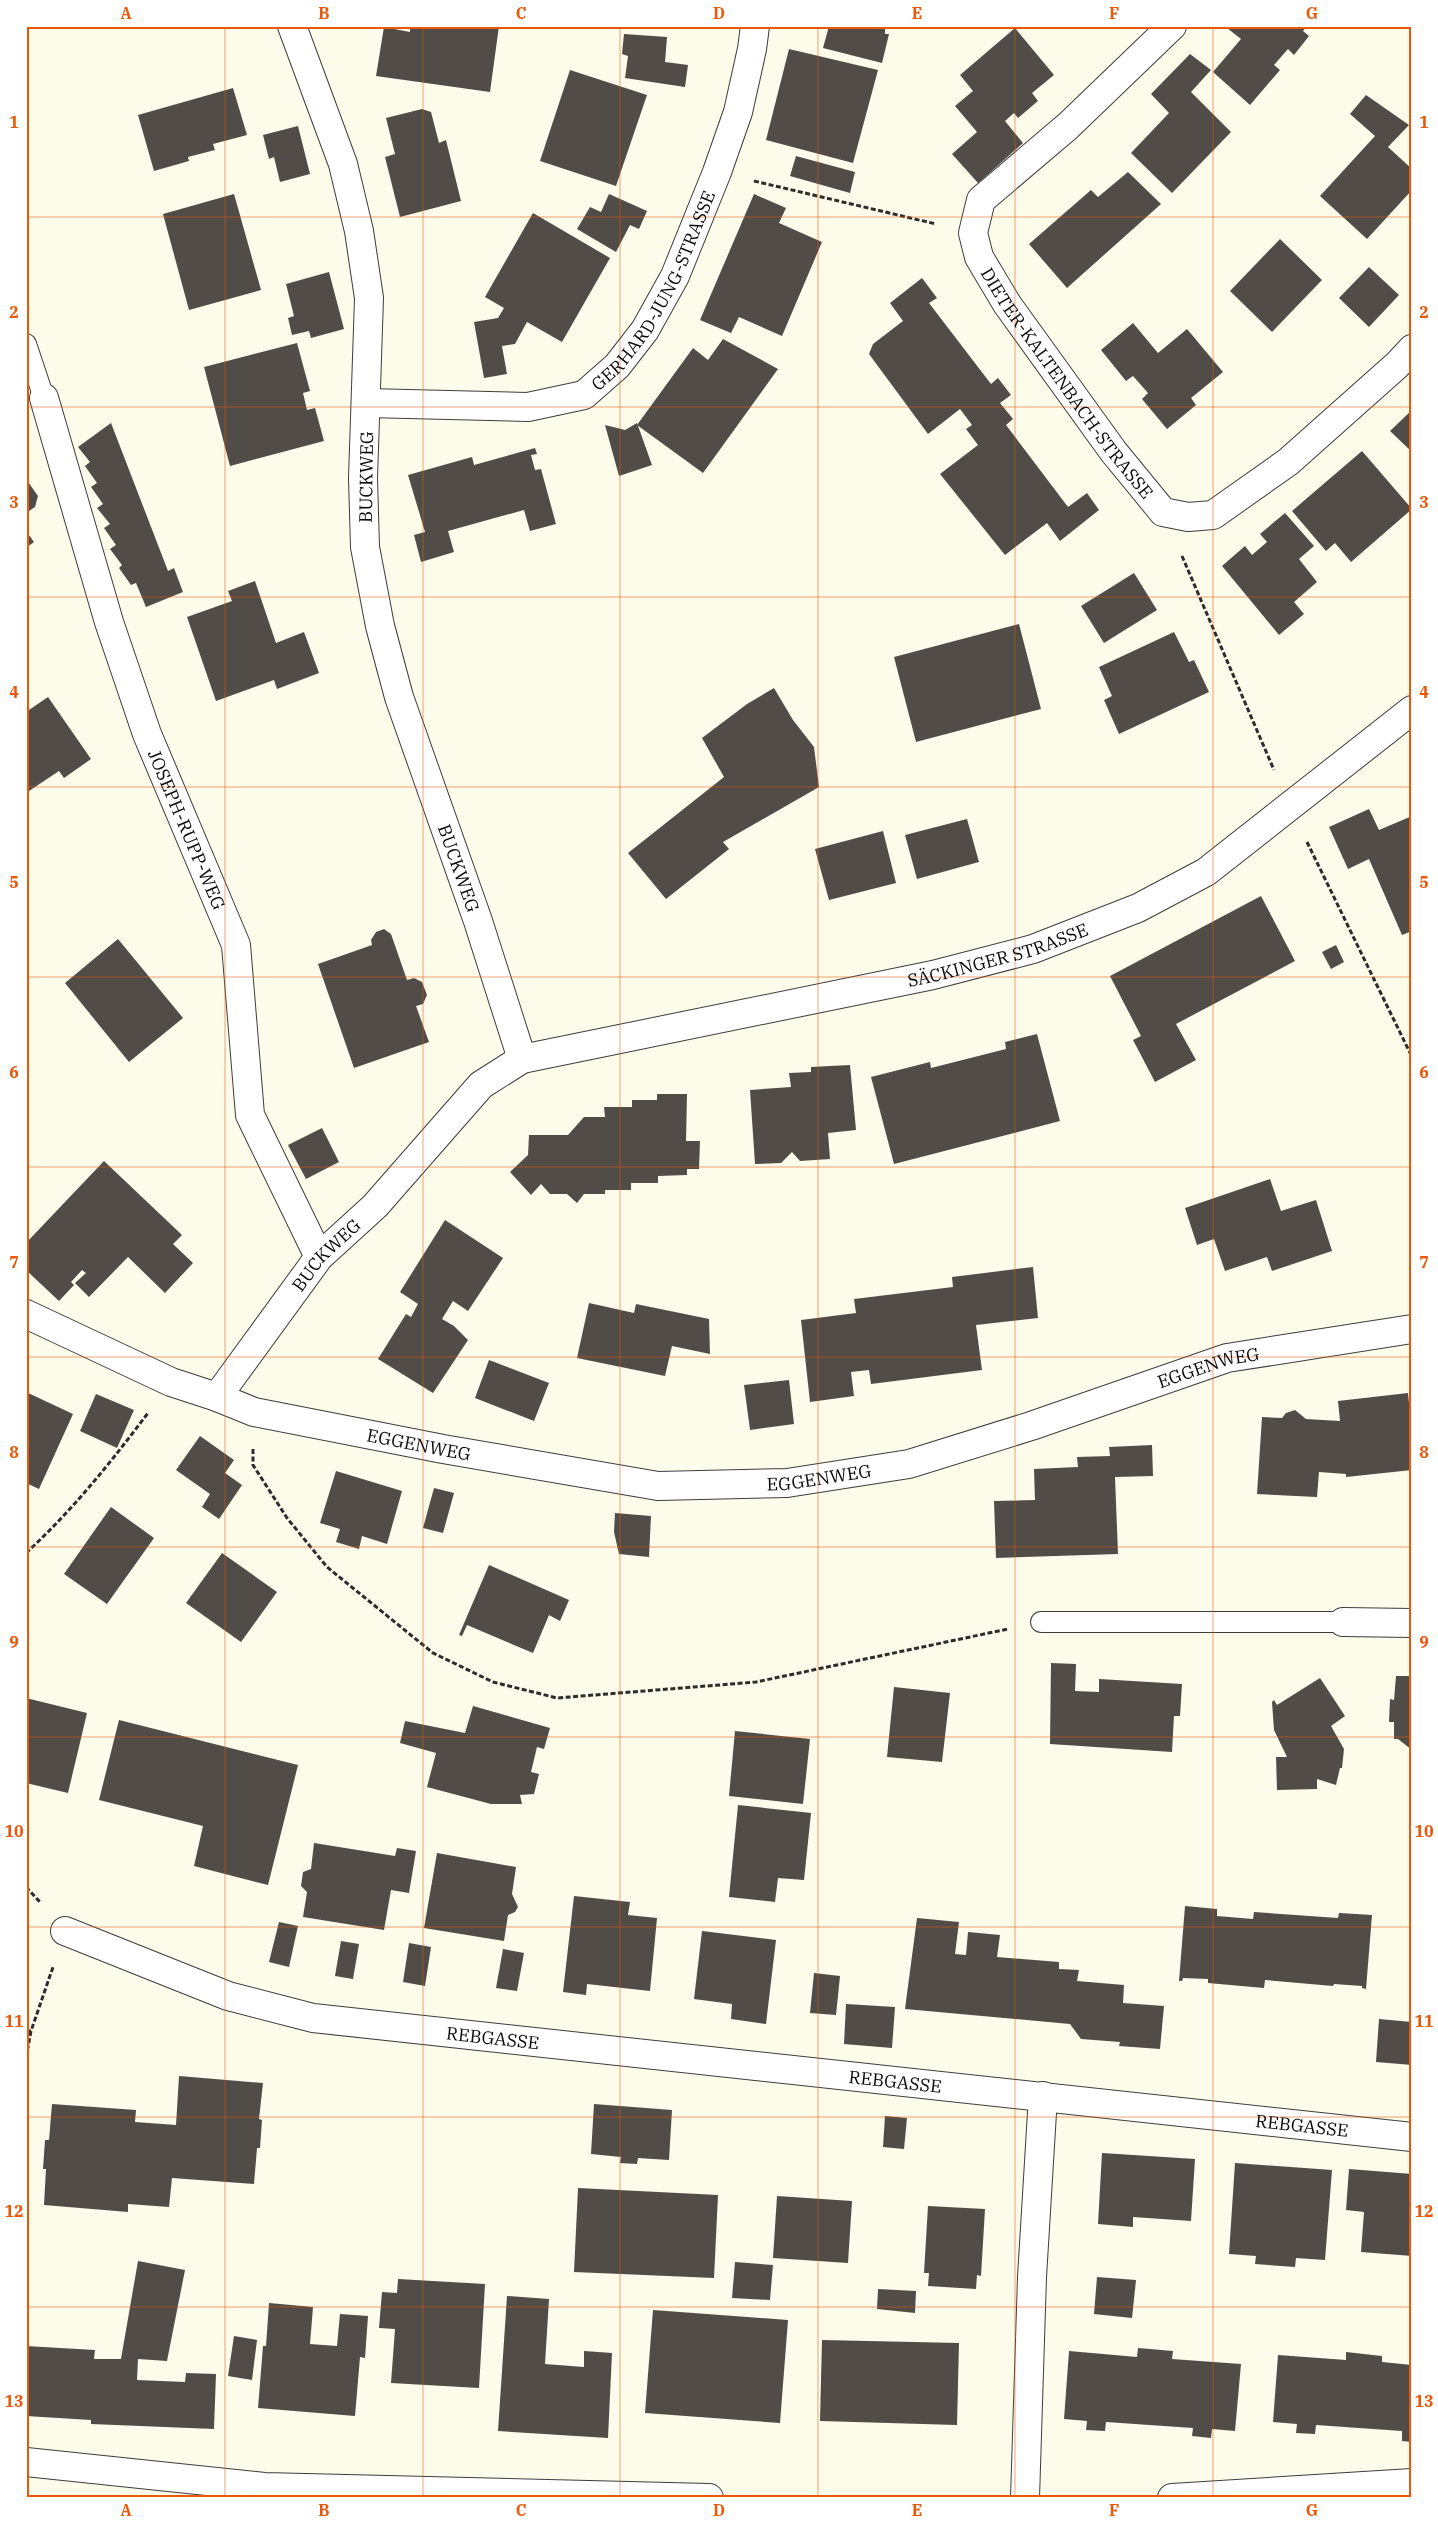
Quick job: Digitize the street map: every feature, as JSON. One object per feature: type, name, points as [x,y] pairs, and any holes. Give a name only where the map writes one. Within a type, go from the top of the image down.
[{"type":"street","name":"BUCKWEG","points":[[217,1397],[319,1257],[375,1206],[481,1085],[522,1059],[478,921],[399,697],[380,626],[365,547],[364,478],[368,298],[359,231],[343,164],[292,26]]},
{"type":"street","name":"GERHARD-JUNG-STRASSE","points":[[367,403],[528,407],[584,395],[617,366],[645,330],[675,276],[717,172],[738,112],[752,49],[755,26]]},
{"type":"street","points":[[972,233],[981,200],[1068,126],[1172,26]]},
{"type":"street","name":"DIETER-KALTENBACH-STRASSE","points":[[972,233],[979,257],[1007,304],[1113,451],[1163,512],[1188,517],[1213,515],[1288,462],[1397,365],[1412,349]]},
{"type":"street","name":"JOSEPH-RUPP-WEG","points":[[35,395],[147,734],[236,944],[250,1115],[319,1257]]},
{"type":"street","name":"SÄCKINGER STRASSE","points":[[522,1059],[932,975],[1033,949],[1138,908],[1206,872],[1412,710]]},
{"type":"street","points":[[26,1314],[171,1382],[217,1397]]},
{"type":"street","name":"EGGENWEG","points":[[217,1397],[254,1412],[443,1449],[658,1486],[787,1483],[908,1464],[1031,1426],[1227,1358],[1412,1329]]},
{"type":"street","points":[[1343,1622],[1412,1623]]},
{"type":"street","name":"REBGASSE","points":[[65,1931],[228,1996],[313,2018],[1412,2137]]},
{"type":"street","points":[[1025,2498],[1032,2277],[1043,2096]]},
{"type":"street","points":[[26,2462],[264,2492],[709,2498]]},
{"type":"street","points":[[1172,2498],[1412,2483]]},
{"type":"lane","points":[[26,344],[35,395]]},
{"type":"lane","points":[[1041,1622],[1343,1622]]},
{"type":"path","points":[[717,172],[972,233]]},
{"type":"path","points":[[1163,512],[1290,807],[1412,1057]]},
{"type":"path","points":[[26,1553],[55,1527],[114,1458],[171,1382]]},
{"type":"path","points":[[254,1412],[253,1465],[287,1518],[327,1567],[433,1653],[493,1682],[557,1698],[756,1682],[1041,1622]]},
{"type":"path","points":[[26,2058],[28,2031],[65,1931]]},
{"type":"building","points":[[410,26],[499,26],[490,92],[376,76],[384,27],[410,32]]},
{"type":"building","points":[[829,26],[885,26],[885,34],[889,34],[882,63],[823,48]]},
{"type":"building","points":[[1229,26],[1307,26],[1303,31],[1309,36],[1294,55],[1288,49],[1274,65],[1280,70],[1250,105],[1213,72],[1241,39],[1227,28]]},
{"type":"building","points":[[1015,28],[1054,75],[1032,93],[1038,101],[1018,118],[1014,113],[1005,121],[1023,143],[978,183],[952,154],[977,132],[955,106],[973,91],[960,75]]},
{"type":"building","points":[[624,34],[667,37],[665,62],[688,65],[685,87],[625,78],[628,56],[622,54]]},
{"type":"building","points":[[789,49],[878,70],[853,163],[766,140]]},
{"type":"building","points":[[1190,54],[1211,70],[1191,92],[1231,132],[1172,193],[1131,153],[1169,113],[1151,94]]},
{"type":"building","points":[[570,70],[647,95],[616,186],[540,161]]},
{"type":"building","points":[[233,88],[247,135],[213,144],[215,150],[188,157],[189,161],[154,171],[138,115]]},
{"type":"building","points":[[1366,95],[1409,125],[1388,147],[1412,169],[1412,190],[1367,239],[1320,196],[1375,136],[1350,114]]},
{"type":"building","points":[[422,109],[431,112],[439,143],[446,140],[461,201],[400,217],[385,157],[395,154],[386,118]]},
{"type":"building","points":[[298,126],[310,174],[280,182],[274,157],[269,159],[263,135]]},
{"type":"building","points":[[796,156],[855,172],[850,193],[790,176]]},
{"type":"building","points":[[1128,172],[1161,204],[1067,288],[1029,244],[1091,190],[1098,197]]},
{"type":"building","points":[[234,194],[261,290],[189,310],[163,214]]},
{"type":"building","points":[[609,194],[647,211],[639,229],[630,225],[616,252],[577,229],[590,207],[601,212]]},
{"type":"building","points":[[754,194],[786,208],[779,223],[822,242],[782,336],[739,317],[731,333],[700,320]]},
{"type":"building","points":[[533,213],[610,258],[562,342],[527,322],[515,344],[502,346],[507,374],[484,378],[474,322],[498,318],[504,308],[485,297]]},
{"type":"building","points":[[1280,239],[1322,280],[1272,332],[1230,291]]},
{"type":"building","points":[[1369,267],[1399,295],[1369,327],[1339,298]]},
{"type":"building","points":[[329,272],[344,329],[311,338],[309,331],[292,335],[288,318],[294,316],[286,284]]},
{"type":"building","points":[[922,278],[937,298],[929,303],[991,384],[998,378],[1011,395],[1000,403],[1013,419],[1006,425],[1068,507],[1087,493],[1099,510],[1060,541],[1047,523],[1005,555],[940,474],[978,445],[966,429],[972,425],[960,409],[928,434],[869,354],[873,344],[903,321],[890,303]]},
{"type":"building","points":[[1133,323],[1158,353],[1187,329],[1223,372],[1191,398],[1196,405],[1167,429],[1142,399],[1148,393],[1133,376],[1126,381],[1101,350]]},
{"type":"building","points":[[723,339],[778,369],[703,473],[637,425],[693,348],[708,360]]},
{"type":"building","points":[[297,343],[310,391],[303,393],[307,410],[315,408],[324,441],[230,466],[204,367]]},
{"type":"building","points":[[1412,410],[1412,452],[1390,431]]},
{"type":"building","points":[[111,423],[168,571],[174,568],[183,592],[146,607],[136,583],[131,585],[119,568],[122,565],[110,549],[116,545],[104,528],[110,524],[97,508],[103,504],[91,487],[97,483],[85,466],[90,462],[78,447]]},
{"type":"building","points":[[637,423],[652,465],[619,476],[605,425],[625,430]]},
{"type":"building","points":[[535,448],[537,454],[531,455],[535,470],[541,469],[556,524],[530,531],[524,510],[448,531],[454,552],[421,562],[414,535],[425,532],[408,475],[472,457],[474,465]]},
{"type":"building","points":[[1362,451],[1412,509],[1351,562],[1335,543],[1326,551],[1292,511]]},
{"type":"building","points":[[26,479],[38,496],[35,507],[26,513]]},
{"type":"building","points":[[1285,513],[1314,546],[1299,559],[1317,582],[1294,602],[1304,614],[1279,635],[1222,566],[1245,546],[1252,555],[1267,542],[1260,534]]},
{"type":"building","points":[[26,531],[34,542],[26,548]]},
{"type":"building","points":[[1134,573],[1157,610],[1104,643],[1081,606]]},
{"type":"building","points":[[255,581],[276,643],[304,632],[319,673],[277,689],[274,680],[216,701],[187,617],[232,601],[228,591]]},
{"type":"building","points":[[1019,624],[1041,709],[916,742],[894,657]]},
{"type":"building","points":[[1174,632],[1189,662],[1194,660],[1209,692],[1119,734],[1104,700],[1112,696],[1099,667]]},
{"type":"building","points":[[774,688],[793,720],[814,747],[819,787],[723,842],[729,849],[666,899],[628,853],[724,777],[702,738],[747,704]]},
{"type":"building","points":[[48,697],[91,759],[64,778],[59,771],[26,793],[26,712]]},
{"type":"building","points":[[1369,809],[1379,830],[1412,816],[1412,931],[1402,935],[1369,859],[1348,869],[1329,827]]},
{"type":"building","points":[[967,819],[979,862],[917,879],[905,835]]},
{"type":"building","points":[[883,831],[896,883],[829,900],[815,849]]},
{"type":"building","points":[[1261,896],[1295,961],[1176,1024],[1196,1060],[1155,1082],[1133,1040],[1141,1036],[1110,976]]},
{"type":"building","points":[[384,929],[391,934],[407,980],[414,978],[422,982],[427,995],[423,1004],[416,1006],[429,1042],[354,1068],[318,964],[372,945],[371,940],[376,932]]},
{"type":"building","points":[[118,939],[183,1018],[129,1062],[65,983]]},
{"type":"building","points":[[1336,945],[1344,962],[1331,969],[1322,952]]},
{"type":"building","points":[[1037,1034],[1060,1121],[894,1164],[871,1077],[930,1062],[931,1068],[1006,1049],[1005,1042]]},
{"type":"building","points":[[850,1065],[856,1130],[828,1133],[830,1159],[800,1161],[792,1152],[781,1163],[755,1164],[750,1090],[791,1087],[789,1073],[811,1072],[811,1067]]},
{"type":"building","points":[[657,1094],[687,1094],[686,1141],[700,1141],[699,1169],[687,1169],[687,1175],[658,1176],[658,1183],[631,1183],[631,1190],[605,1190],[605,1194],[584,1194],[577,1203],[567,1194],[550,1194],[541,1184],[531,1195],[510,1172],[528,1155],[529,1135],[568,1135],[584,1117],[605,1117],[604,1107],[632,1107],[632,1100],[657,1100]]},
{"type":"building","points":[[322,1128],[339,1162],[306,1179],[288,1145]]},
{"type":"building","points":[[104,1161],[182,1235],[173,1244],[193,1263],[165,1293],[128,1257],[89,1297],[75,1283],[86,1273],[82,1270],[71,1282],[74,1285],[59,1301],[26,1270],[26,1243]]},
{"type":"building","points":[[1270,1179],[1281,1211],[1316,1200],[1332,1251],[1272,1271],[1267,1257],[1225,1271],[1214,1239],[1197,1245],[1185,1208]]},
{"type":"building","points":[[445,1220],[503,1258],[468,1311],[453,1301],[442,1319],[454,1326],[468,1340],[433,1393],[378,1359],[406,1314],[411,1317],[418,1304],[400,1292]]},
{"type":"building","points":[[1033,1267],[1038,1318],[976,1325],[982,1370],[871,1384],[869,1370],[851,1372],[854,1396],[810,1402],[801,1320],[856,1313],[854,1299],[953,1287],[952,1277]]},
{"type":"building","points":[[589,1303],[634,1313],[636,1304],[709,1319],[710,1354],[672,1346],[665,1376],[577,1358]]},
{"type":"building","points":[[489,1360],[549,1383],[534,1421],[475,1398]]},
{"type":"building","points":[[789,1380],[794,1424],[750,1430],[744,1385]]},
{"type":"building","points":[[26,1392],[73,1414],[39,1489],[26,1483]]},
{"type":"building","points":[[1408,1393],[1412,1432],[1412,1470],[1346,1477],[1346,1474],[1319,1472],[1317,1497],[1257,1494],[1262,1417],[1282,1418],[1286,1413],[1295,1410],[1306,1419],[1340,1421],[1338,1401]]},
{"type":"building","points":[[96,1394],[134,1410],[117,1448],[80,1431]]},
{"type":"building","points":[[200,1436],[234,1460],[225,1473],[242,1485],[219,1519],[202,1507],[210,1494],[176,1470]]},
{"type":"building","points":[[1152,1445],[1153,1476],[1115,1477],[1118,1554],[996,1558],[994,1501],[1035,1500],[1034,1469],[1078,1467],[1077,1457],[1110,1456],[1109,1447]]},
{"type":"building","points":[[336,1471],[402,1491],[387,1544],[362,1536],[359,1549],[336,1542],[340,1529],[320,1523]]},
{"type":"building","points":[[434,1488],[454,1493],[443,1533],[423,1528]]},
{"type":"building","points":[[111,1507],[154,1538],[107,1604],[64,1574]]},
{"type":"building","points":[[615,1513],[651,1516],[649,1557],[619,1554],[614,1532]]},
{"type":"building","points":[[222,1553],[277,1592],[241,1642],[186,1603]]},
{"type":"building","points":[[489,1565],[569,1600],[560,1621],[549,1615],[533,1653],[467,1625],[462,1636],[459,1635]]},
{"type":"building","points":[[1051,1663],[1076,1664],[1075,1691],[1099,1692],[1099,1679],[1182,1684],[1180,1716],[1174,1716],[1172,1752],[1050,1744]]},
{"type":"building","points":[[1396,1676],[1412,1676],[1412,1750],[1398,1739],[1394,1739],[1394,1722],[1389,1722],[1390,1699],[1394,1700]]},
{"type":"building","points":[[1320,1678],[1345,1716],[1331,1726],[1344,1749],[1342,1768],[1340,1768],[1336,1785],[1317,1779],[1317,1789],[1277,1790],[1276,1757],[1287,1757],[1274,1730],[1272,1702],[1274,1700],[1277,1705]]},
{"type":"building","points":[[894,1687],[950,1693],[942,1762],[887,1757]]},
{"type":"building","points":[[26,1698],[87,1713],[68,1793],[26,1783]]},
{"type":"building","points":[[473,1706],[550,1728],[544,1749],[537,1747],[531,1772],[539,1774],[534,1794],[520,1795],[522,1804],[491,1804],[427,1787],[436,1753],[400,1743],[405,1721],[465,1733]]},
{"type":"building","points":[[119,1720],[298,1765],[268,1885],[194,1866],[203,1826],[99,1800]]},
{"type":"building","points":[[735,1731],[810,1739],[803,1804],[729,1796]]},
{"type":"building","points":[[738,1805],[811,1813],[804,1880],[778,1878],[775,1902],[729,1897]]},
{"type":"building","points":[[314,1843],[395,1856],[397,1848],[416,1851],[409,1893],[391,1890],[384,1930],[303,1917],[307,1892],[301,1886],[303,1872],[311,1869]]},
{"type":"building","points":[[437,1853],[516,1867],[512,1894],[518,1907],[515,1912],[508,1915],[504,1941],[424,1928]]},
{"type":"building","points":[[574,1896],[630,1902],[628,1915],[657,1918],[650,1991],[587,1984],[586,1995],[563,1992]]},
{"type":"building","points":[[1185,1906],[1217,1909],[1217,1916],[1253,1919],[1254,1912],[1338,1918],[1339,1913],[1372,1915],[1366,1989],[1362,1988],[1362,1986],[1334,1984],[1333,1986],[1265,1980],[1264,1988],[1208,1983],[1208,1979],[1183,1978],[1182,1981],[1179,1981]]},
{"type":"building","points":[[917,1918],[959,1922],[955,1954],[966,1955],[968,1932],[1000,1935],[997,1957],[1059,1962],[1059,1969],[1079,1970],[1077,1981],[1124,1985],[1123,2003],[1164,2006],[1160,2049],[1119,2046],[1120,2042],[1081,2039],[1070,2024],[905,2009]]},
{"type":"building","points":[[279,1922],[298,1926],[289,1967],[269,1962]]},
{"type":"building","points":[[702,1931],[776,1940],[766,2024],[731,2019],[732,2004],[694,1999]]},
{"type":"building","points":[[341,1941],[359,1944],[353,1979],[335,1976]]},
{"type":"building","points":[[409,1943],[431,1947],[425,1986],[403,1982]]},
{"type":"building","points":[[503,1949],[524,1953],[517,1991],[496,1988]]},
{"type":"building","points":[[814,1973],[840,1976],[836,2015],[810,2013]]},
{"type":"building","points":[[846,2004],[895,2007],[892,2048],[844,2044]]},
{"type":"building","points":[[1379,2019],[1412,2022],[1412,2065],[1376,2062]]},
{"type":"building","points":[[179,2076],[263,2083],[259,2119],[262,2120],[260,2148],[257,2148],[254,2184],[172,2178],[169,2207],[128,2204],[128,2212],[44,2205],[46,2169],[43,2169],[45,2140],[49,2140],[52,2104],[136,2110],[135,2122],[176,2125]]},
{"type":"building","points":[[594,2104],[672,2110],[669,2160],[638,2158],[637,2164],[620,2163],[621,2157],[591,2154]]},
{"type":"building","points":[[885,2116],[907,2118],[904,2149],[883,2147]]},
{"type":"building","points":[[1102,2153],[1195,2159],[1191,2221],[1133,2217],[1133,2227],[1098,2224]]},
{"type":"building","points":[[1235,2163],[1332,2170],[1325,2260],[1296,2258],[1295,2267],[1255,2264],[1256,2256],[1229,2254]]},
{"type":"building","points":[[1349,2169],[1412,2174],[1412,2256],[1361,2252],[1364,2212],[1346,2210]]},
{"type":"building","points":[[578,2188],[718,2195],[714,2278],[574,2272]]},
{"type":"building","points":[[777,2196],[852,2201],[848,2263],[773,2258]]},
{"type":"building","points":[[928,2206],[985,2209],[981,2276],[977,2275],[976,2289],[928,2286],[929,2273],[924,2273]]},
{"type":"building","points":[[138,2261],[185,2270],[167,2361],[138,2359],[137,2380],[185,2382],[186,2373],[216,2374],[214,2429],[91,2424],[91,2420],[26,2416],[26,2346],[95,2350],[94,2359],[121,2359]]},
{"type":"building","points":[[735,2262],[773,2265],[770,2300],[732,2298]]},
{"type":"building","points":[[1097,2277],[1136,2280],[1132,2318],[1094,2314]]},
{"type":"building","points":[[398,2279],[485,2284],[479,2388],[391,2383],[395,2329],[379,2328],[382,2292],[397,2293]]},
{"type":"building","points":[[878,2289],[916,2291],[915,2313],[877,2309]]},
{"type":"building","points":[[507,2296],[549,2299],[545,2364],[584,2367],[584,2351],[612,2353],[608,2438],[498,2431]]},
{"type":"building","points":[[269,2303],[313,2307],[310,2344],[337,2346],[340,2314],[368,2316],[365,2358],[360,2357],[355,2416],[258,2408]]},
{"type":"building","points":[[653,2310],[788,2320],[780,2423],[645,2413]]},
{"type":"building","points":[[234,2336],[257,2340],[252,2380],[228,2376]]},
{"type":"building","points":[[822,2340],[959,2343],[957,2425],[820,2421]]},
{"type":"building","points":[[1138,2348],[1173,2351],[1172,2359],[1241,2364],[1235,2431],[1212,2429],[1211,2438],[1192,2436],[1193,2428],[1106,2422],[1105,2431],[1086,2430],[1087,2421],[1064,2419],[1069,2351],[1137,2357]]},
{"type":"building","points":[[1346,2352],[1382,2356],[1382,2362],[1412,2365],[1412,2442],[1402,2441],[1402,2431],[1316,2425],[1315,2434],[1296,2433],[1297,2424],[1273,2422],[1278,2355],[1346,2360]]}]
